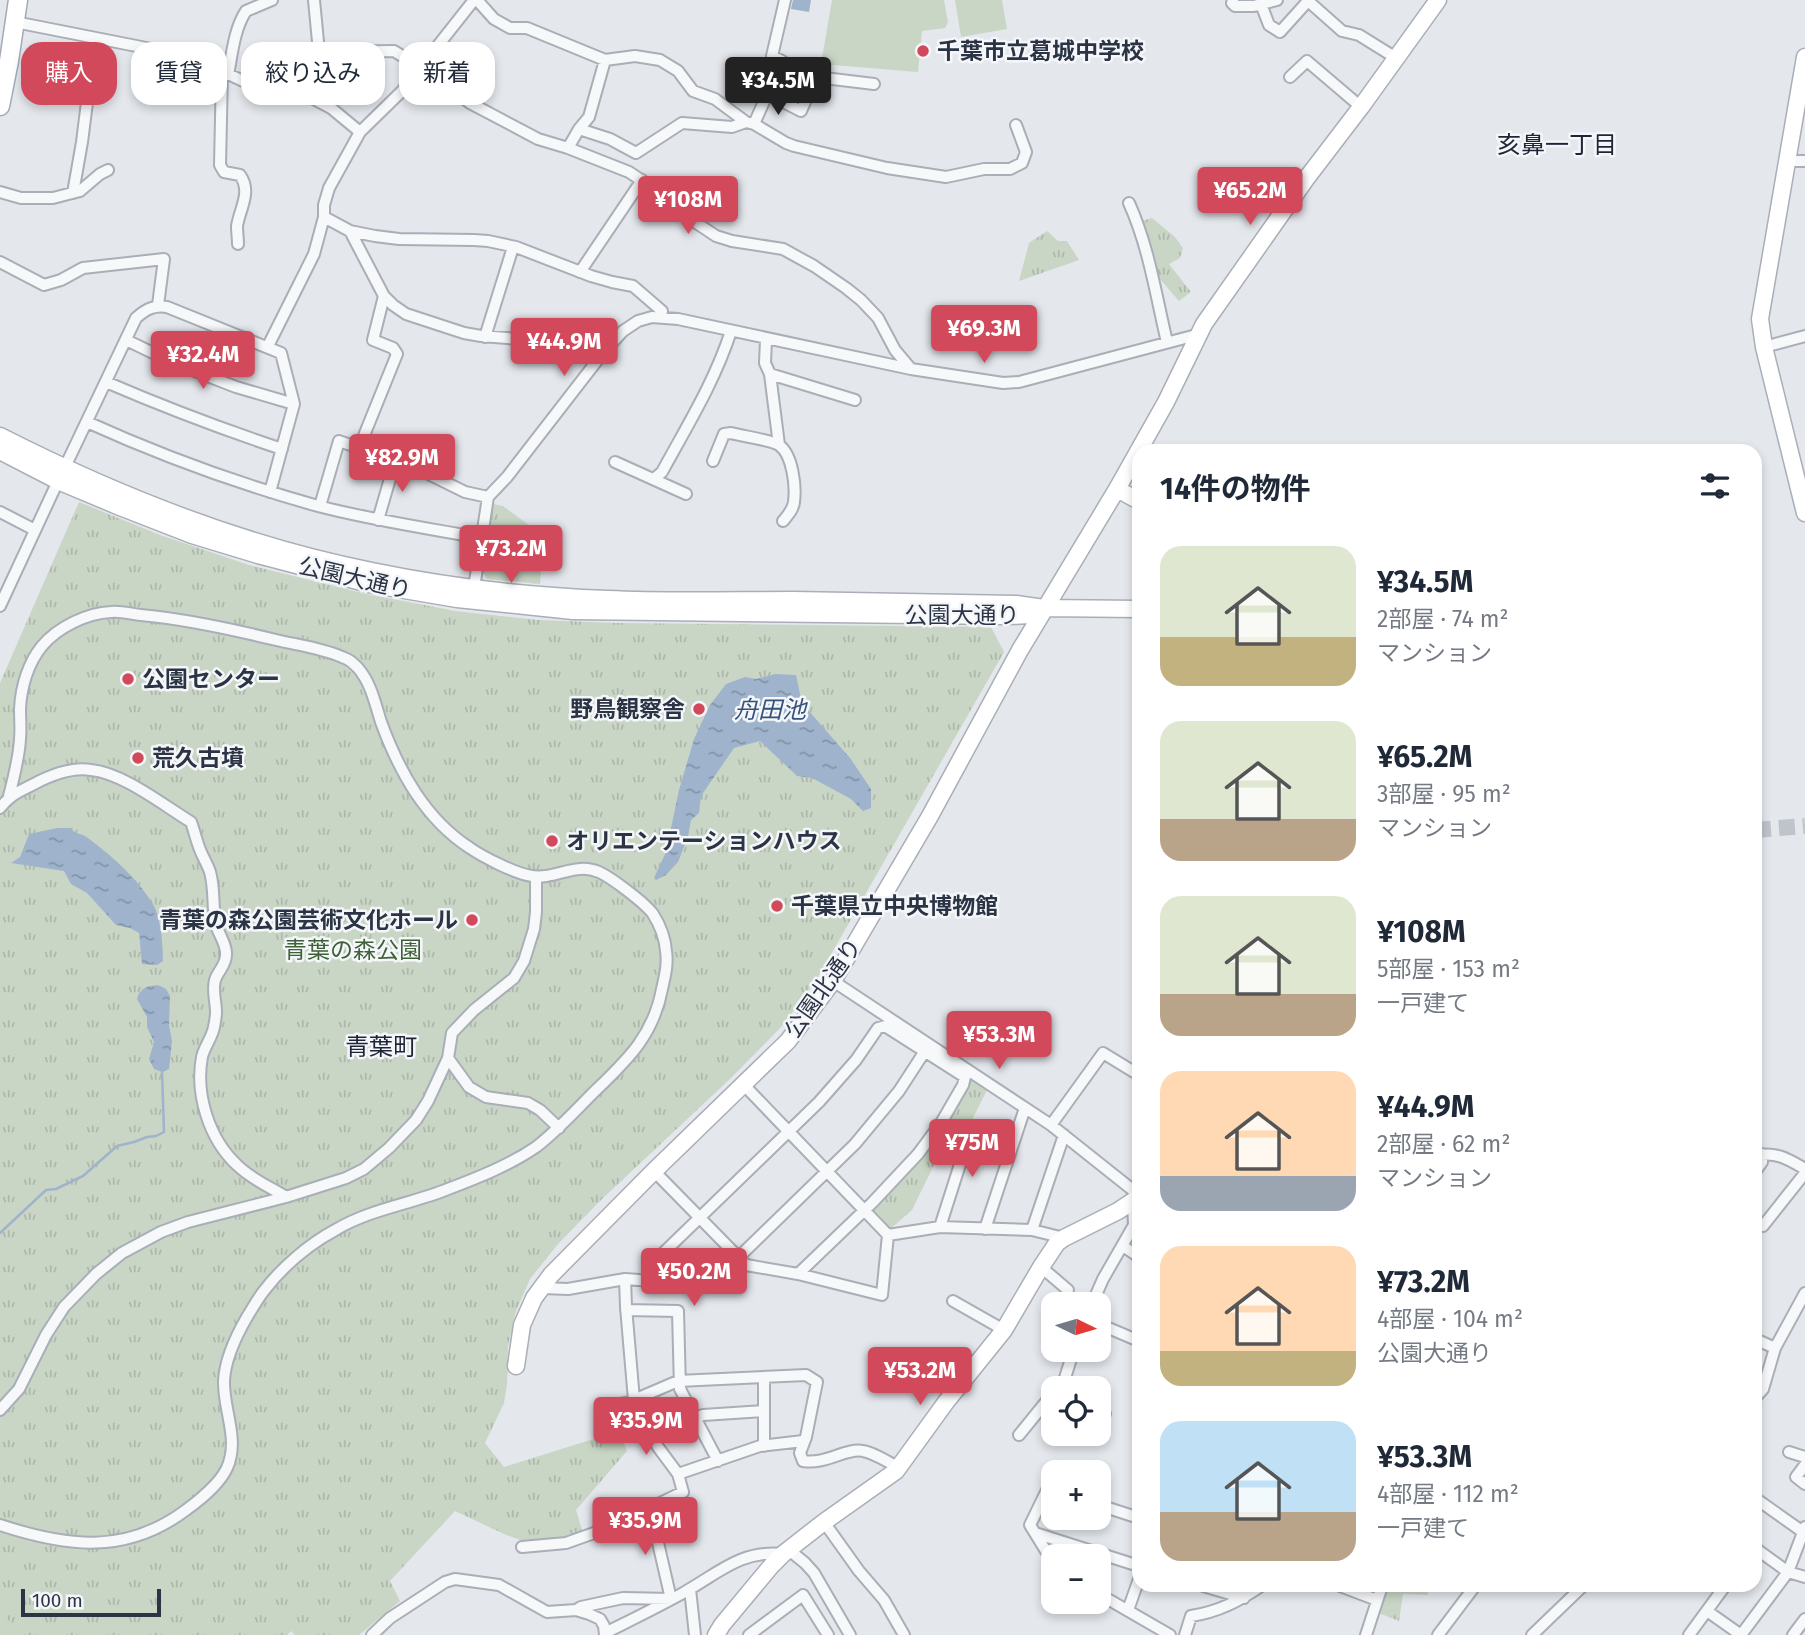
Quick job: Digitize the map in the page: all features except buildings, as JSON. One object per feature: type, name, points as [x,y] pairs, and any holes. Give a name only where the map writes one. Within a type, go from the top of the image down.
[{"type":"main road","points":[[0,106],[18,0]]},
{"type":"street","points":[[227,67],[243,15],[246,11],[272,0]]},
{"type":"street","points":[[314,0],[318,42]]},
{"type":"street","points":[[441,42],[475,0],[494,19],[510,28],[536,32],[605,60],[635,56],[660,60],[678,71],[693,91],[715,99],[786,143],[930,176],[946,177],[984,169],[1010,169],[1022,163],[1026,152],[1016,125]]},
{"type":"street","points":[[579,129],[611,139],[636,152],[682,123],[732,127],[750,123],[768,94],[782,61],[772,56],[785,0]]},
{"type":"street","points":[[1233,0],[1235,6],[1277,0]]},
{"type":"street","points":[[1261,4],[1269,25],[1280,32],[1307,0],[1342,31],[1359,35],[1396,58]]},
{"type":"street","name":"公園北通り","points":[[1143,444],[1204,324],[1438,0]]},
{"type":"street","points":[[15,22],[131,46]]},
{"type":"street","points":[[73,193],[95,39]]},
{"type":"street","points":[[568,148],[589,117],[605,60]]},
{"type":"street","points":[[1290,77],[1307,61],[1361,107]]},
{"type":"street","points":[[1804,66],[1761,306],[1760,327],[1799,467],[1805,513]]},
{"type":"street","points":[[768,94],[802,111],[816,77],[874,84]]},
{"type":"street","points":[[268,346],[314,254],[324,217],[328,188],[360,132],[399,95]]},
{"type":"street","points":[[223,105],[220,165],[224,172],[240,175],[246,187],[238,223],[238,244]]},
{"type":"street","points":[[326,105],[360,132]]},
{"type":"street","points":[[474,105],[537,139],[629,172],[716,236],[783,249],[814,265],[861,300],[878,318],[895,350],[911,369]]},
{"type":"street","points":[[1787,161],[1805,161]]},
{"type":"street","points":[[0,192],[21,198],[53,198],[80,191],[108,170]]},
{"type":"street","points":[[580,272],[642,180]]},
{"type":"street","points":[[1129,203],[1148,256],[1167,342]]},
{"type":"street","points":[[324,217],[350,231],[399,239],[455,238],[513,247],[580,272],[633,286],[662,311],[661,317]]},
{"type":"street","points":[[350,231],[384,296],[406,314],[464,333],[544,341],[603,352]]},
{"type":"street","points":[[485,337],[513,247]]},
{"type":"street","points":[[0,262],[44,285],[61,280],[83,268],[164,259],[158,305]]},
{"type":"street","points":[[359,448],[397,354],[393,348],[373,340],[384,296]]},
{"type":"street","points":[[0,606],[136,317],[158,305],[281,352],[294,404],[270,492]]},
{"type":"street","points":[[462,600],[474,588],[488,497],[507,477],[603,352],[623,331],[638,321],[661,317],[911,369],[1003,383],[1019,382],[1200,334]]},
{"type":"street","points":[[654,479],[662,472],[713,376],[731,331]]},
{"type":"street","points":[[1764,347],[1805,336]]},
{"type":"street","points":[[126,340],[174,363],[294,404]]},
{"type":"street","points":[[766,340],[765,363],[770,374],[779,445],[787,455],[794,475],[794,502],[792,510],[783,521]]},
{"type":"street","points":[[770,374],[855,400]]},
{"type":"street","points":[[106,382],[166,408],[282,449]]},
{"type":"street","points":[[87,422],[148,450],[270,492],[377,520],[481,538]]},
{"type":"street","points":[[713,461],[724,434],[731,433],[779,445]]},
{"type":"street","name":"公園大通り","points":[[0,436],[61,475],[169,527],[258,555],[369,584],[462,600],[573,611],[1008,616],[1029,615],[1044,608]]},
{"type":"street","points":[[320,506],[339,441],[359,448],[373,448],[465,492],[488,497]]},
{"type":"street","name":"公園大通り","points":[[0,451],[185,519],[302,555],[371,571],[474,588],[605,599],[1016,604],[1044,608]]},
{"type":"street","points":[[377,520],[396,458]]},
{"type":"street","points":[[615,462],[685,494]]},
{"type":"street","name":"公園北通り","points":[[516,1366],[522,1325],[534,1298],[551,1275],[788,1041],[834,981],[930,816],[1044,608],[1132,464]]},
{"type":"street","points":[[1118,489],[1132,497]]},
{"type":"street","points":[[0,512],[35,530]]},
{"type":"street","points":[[474,588],[489,602]]},
{"type":"street","points":[[1044,608],[1132,609]]},
{"type":"street","points":[[0,808],[9,796],[16,766],[21,736],[22,687],[32,661],[44,644],[69,624],[91,615],[111,612],[166,617],[331,653],[349,660],[360,670],[407,781],[445,828],[469,847],[491,859],[536,877],[580,869],[595,870],[650,909],[660,926],[666,947],[667,967],[658,1009],[643,1038],[625,1061],[559,1128],[532,1150],[478,1177],[426,1198],[373,1213],[340,1226],[292,1261],[262,1293],[240,1330],[228,1358],[224,1380],[232,1444],[227,1468],[205,1495],[160,1528],[134,1537],[96,1544],[62,1541],[0,1525]]},
{"type":"street","points":[[9,796],[43,779],[72,770],[92,770],[130,784],[191,822],[210,873],[212,907],[226,949],[224,965],[215,979],[213,993],[216,1013],[213,1031],[202,1054],[202,1101],[224,1151],[237,1165],[286,1197]]},
{"type":"street","points":[[0,1410],[19,1389],[46,1335],[64,1307],[96,1274],[122,1253],[161,1232],[188,1222],[286,1197],[346,1178],[379,1158],[416,1120],[428,1101],[449,1058],[452,1033],[474,1010],[514,978],[524,961],[534,929],[536,877]]},
{"type":"street","points":[[834,981],[1051,1125],[1132,1194]]},
{"type":"street","points":[[654,1281],[656,1259],[819,1102],[838,1082],[878,1028],[885,1026],[965,1077],[963,1085],[941,1123],[918,1154],[798,1274]]},
{"type":"street","points":[[542,1288],[568,1289],[625,1279],[710,1285],[828,1172],[880,1115],[925,1051]]},
{"type":"street","points":[[1051,1125],[1103,1053],[1132,1071]]},
{"type":"street","points":[[449,1058],[469,1087],[486,1097],[528,1103],[559,1128]]},
{"type":"street","points":[[654,1171],[746,1265],[798,1274],[882,1295],[888,1235],[743,1084]]},
{"type":"street","points":[[985,1228],[1025,1108]]},
{"type":"street","points":[[940,1227],[970,1133],[1012,1147]]},
{"type":"street","points":[[1032,1230],[1064,1135]]},
{"type":"street","points":[[1762,1155],[1782,1155],[1805,1171],[1762,1225]]},
{"type":"street","points":[[716,1635],[730,1615],[786,1552],[896,1471],[946,1402],[1004,1330],[1057,1243],[1132,1201]]},
{"type":"street","points":[[888,1235],[940,1227],[1032,1230],[1063,1238]]},
{"type":"street","points":[[1097,1292],[1132,1229]]},
{"type":"street","points":[[1123,1246],[1132,1252]]},
{"type":"street","points":[[1041,1267],[1068,1290]]},
{"type":"street","points":[[522,1548],[566,1543],[608,1528],[682,1492],[678,1474],[658,1447],[634,1401],[625,1279]]},
{"type":"street","points":[[1762,1391],[1775,1348],[1804,1299]]},
{"type":"street","points":[[953,1301],[1004,1330]]},
{"type":"street","points":[[626,1310],[678,1311],[680,1390],[718,1461]]},
{"type":"street","points":[[1111,1329],[1132,1338]]},
{"type":"street","points":[[1762,1342],[1775,1348]]},
{"type":"street","points":[[601,1408],[634,1401],[678,1381],[806,1376],[817,1382],[806,1437],[800,1453],[803,1461],[825,1460],[862,1450],[898,1467]]},
{"type":"street","points":[[764,1377],[764,1446]]},
{"type":"street","points":[[1018,1435],[1041,1409]]},
{"type":"street","points":[[695,1418],[703,1415],[764,1411]]},
{"type":"street","points":[[678,1474],[764,1446],[803,1441]]},
{"type":"street","points":[[1789,1452],[1805,1457]]},
{"type":"street","points":[[1805,1465],[1796,1477],[1805,1484]]},
{"type":"street","points":[[1041,1502],[1030,1525],[1042,1544]]},
{"type":"street","points":[[1707,1611],[1741,1635],[1788,1572],[1803,1534],[1762,1503]]},
{"type":"street","points":[[650,1508],[671,1599]]},
{"type":"street","points":[[1111,1509],[1132,1516]]},
{"type":"street","points":[[824,1522],[884,1601],[904,1635]]},
{"type":"street","points":[[1035,1533],[1132,1564]]},
{"type":"street","points":[[372,1635],[390,1618],[445,1582],[455,1579],[499,1585],[547,1612],[576,1610],[600,1619],[605,1634],[690,1589],[731,1563],[746,1557],[786,1552],[805,1563],[814,1573],[850,1635]]},
{"type":"street","points":[[1762,1553],[1788,1572],[1805,1577]]},
{"type":"street","points":[[690,1589],[695,1635]]},
{"type":"street","points":[[1128,1610],[1134,1592]]},
{"type":"street","points":[[1224,1592],[1244,1598]]},
{"type":"street","points":[[1185,1635],[1191,1616],[1208,1614],[1229,1606],[1252,1592]]},
{"type":"street","points":[[1356,1592],[1377,1600]]},
{"type":"street","points":[[1366,1635],[1380,1592]]},
{"type":"street","points":[[1438,1635],[1470,1592]]},
{"type":"street","points":[[1532,1635],[1577,1592]]},
{"type":"street","points":[[1689,1635],[1721,1592]]},
{"type":"street","points":[[749,1635],[803,1595],[824,1634]]},
{"type":"street","points":[[576,1610],[623,1598],[671,1599]]},
{"type":"street","points":[[1111,1601],[1170,1635]]},
{"type":"street","points":[[1793,1635],[1805,1619]]},
{"type":"green space","points":[[832,0],[944,0],[948,22],[945,28],[922,31],[918,72],[821,64]]},
{"type":"green space","points":[[955,0],[1002,0],[1007,29],[961,37]]},
{"type":"green space","points":[[1152,218],[1175,237],[1183,248],[1180,258],[1169,264],[1191,292],[1179,301],[1161,280],[1154,279],[1139,222]]},
{"type":"green space","points":[[1047,231],[1058,241],[1067,241],[1079,260],[1019,281],[1029,243]]},
{"type":"green space","name":"青葉の森公園","points":[[79,502],[160,535],[249,565],[362,593],[455,611],[538,620],[618,623],[991,627],[1004,652],[818,977],[784,1024],[731,1078],[602,1199],[558,1244],[530,1279],[516,1311],[508,1346],[504,1403],[485,1443],[504,1467],[619,1431],[627,1451],[576,1510],[582,1530],[570,1537],[531,1544],[455,1511],[390,1581],[400,1601],[359,1635],[295,1635],[291,1631],[287,1635],[0,1635],[0,683]]},
{"type":"green space","points":[[489,503],[503,506],[544,536],[540,584],[487,579],[481,569]]},
{"type":"green space","points":[[972,1075],[989,1086],[961,1142],[948,1136],[912,1210],[889,1230],[870,1208],[912,1165]]},
{"type":"green space","points":[[1383,1592],[1428,1592],[1428,1595],[1403,1594],[1399,1621],[1376,1612]]},
{"type":"green space","points":[[0,1612],[2,1614],[24,1635],[0,1635]]},
{"type":"water","points":[[793,0],[811,0],[809,12],[791,9]]},
{"type":"water","name":"舟田池","points":[[775,674],[796,675],[802,703],[850,758],[871,789],[871,808],[863,811],[851,799],[812,778],[797,776],[760,741],[734,748],[701,796],[699,813],[691,820],[688,837],[678,862],[666,875],[656,880],[654,878],[666,852],[679,790],[694,739],[710,705],[726,684],[745,677],[756,679]]},
{"type":"water","points":[[70,828],[84,835],[134,878],[157,913],[163,961],[157,965],[142,964],[139,933],[116,925],[87,893],[71,884],[64,871],[11,863],[20,857],[29,834]]},
{"type":"water","points":[[158,985],[166,989],[170,996],[169,1025],[172,1041],[169,1069],[162,1072],[154,1069],[149,1059],[154,1042],[147,1027],[147,1017],[137,999],[145,988]]},
{"type":"waterway","points":[[0,1233],[46,1190],[56,1189],[83,1176],[117,1146],[164,1132],[162,1072]]},
{"type":"tunnel","points":[[1762,829],[1805,826]]},
{"type":"place","name":"千葉市立葛城中学校","points":[[923,51]]},
{"type":"place","name":"公園センター","points":[[128,679]]},
{"type":"place","name":"野鳥観察舎","points":[[699,709]]},
{"type":"place","name":"荒久古墳","points":[[138,758]]},
{"type":"place","name":"オリエンテーションハウス","points":[[552,841]]},
{"type":"place","name":"千葉県立中央博物館","points":[[777,906]]},
{"type":"place","name":"青葉の森公園芸術文化ホール","points":[[472,920]]},
{"type":"district","name":"亥鼻一丁目","points":[[1557,145]]},
{"type":"district","name":"青葉町","points":[[381,1047]]}]
